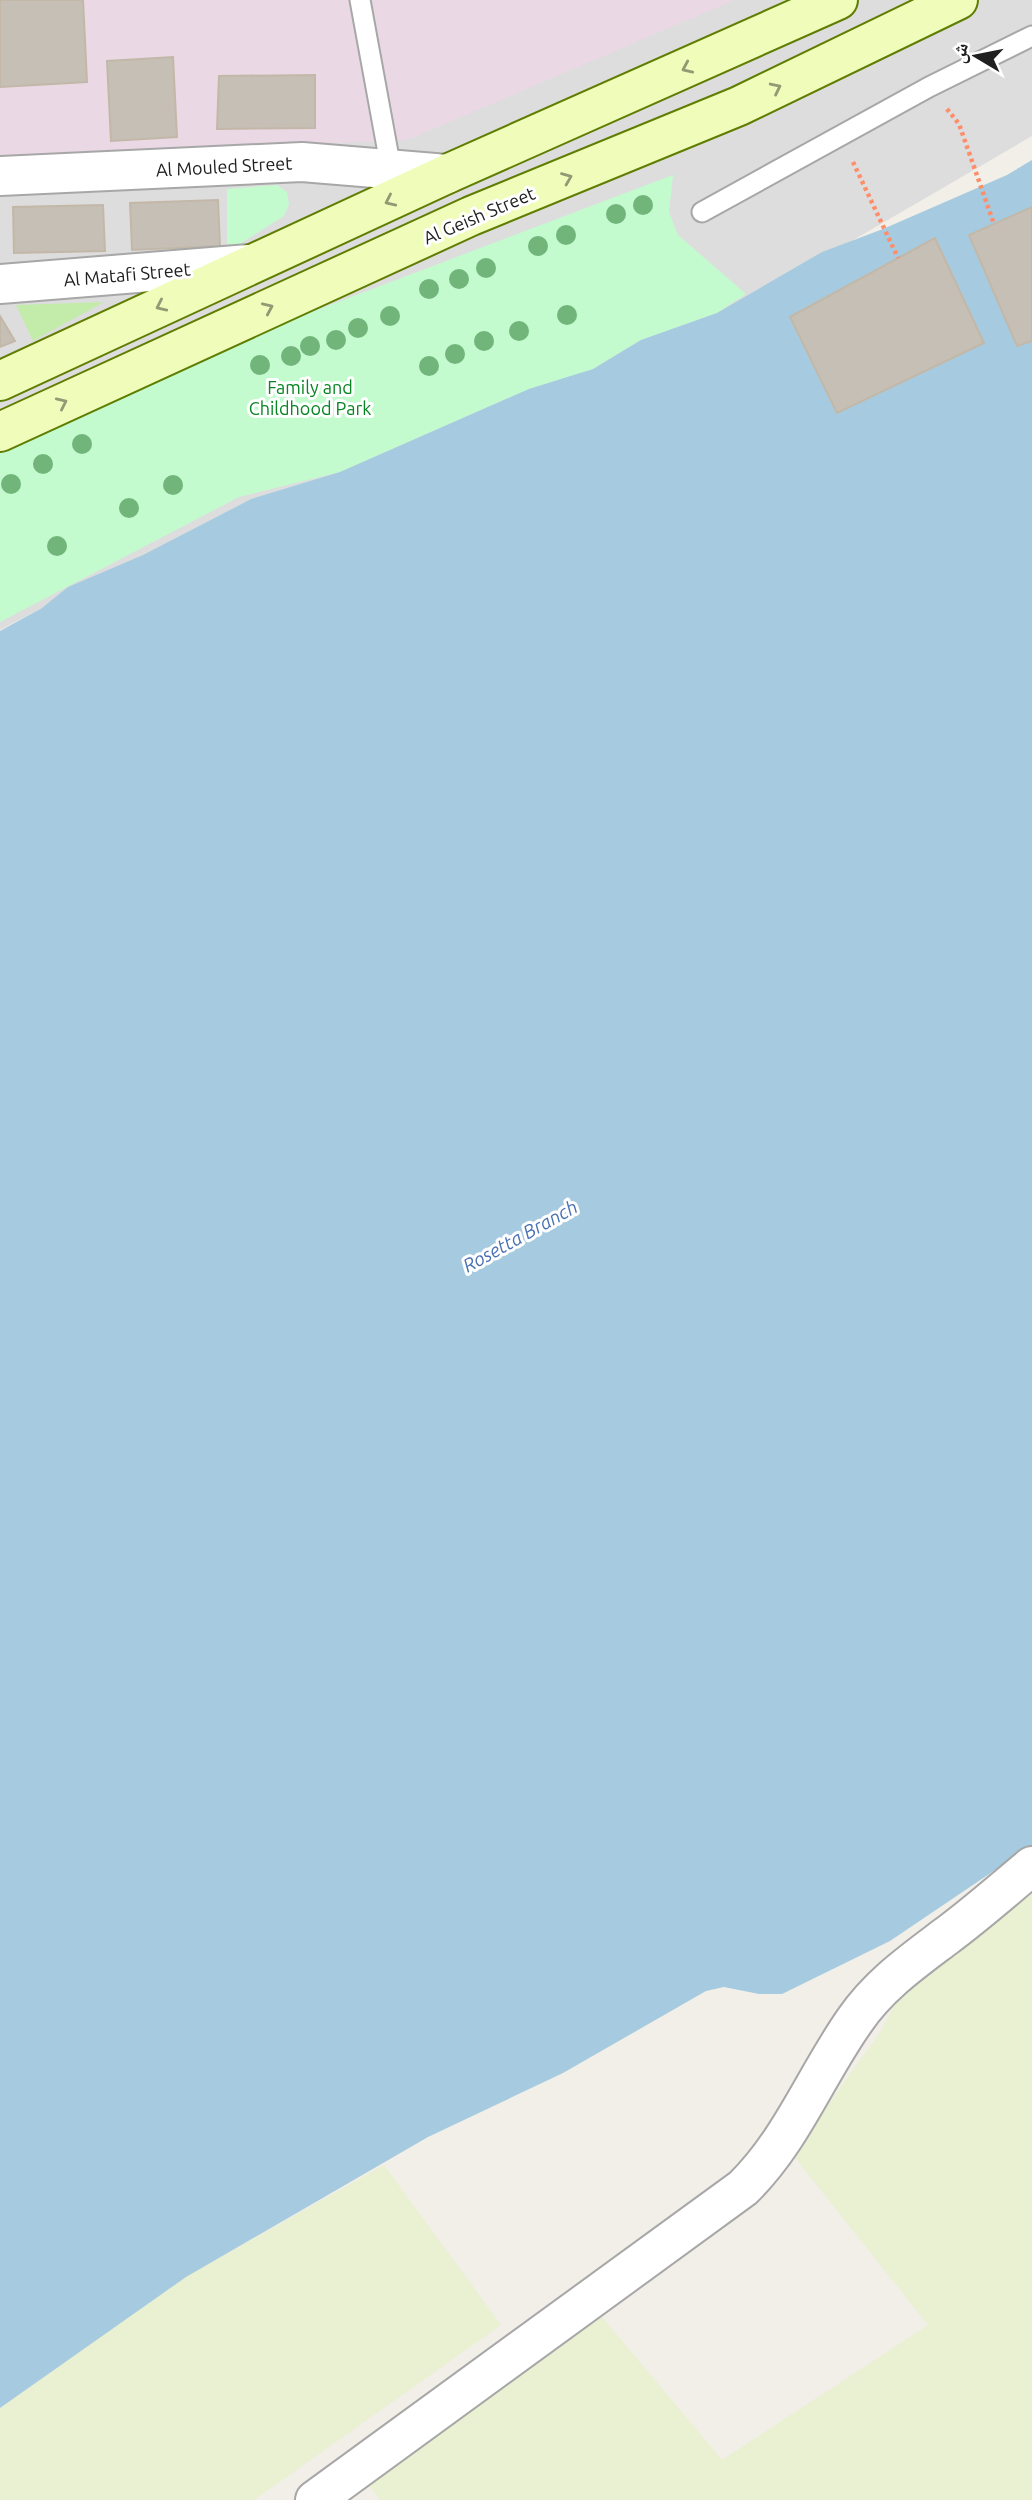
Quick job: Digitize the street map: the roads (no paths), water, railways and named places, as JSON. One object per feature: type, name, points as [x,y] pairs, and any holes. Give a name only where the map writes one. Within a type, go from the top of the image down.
[{"type":"main road","points":[[0,381],[447,174],[838,0]]},
{"type":"main road","name":"Al Geish Street","points":[[0,432],[160,356],[471,216],[739,106],[958,0]]},
{"type":"street","name":"Al Mouled Street","points":[[0,176],[302,163],[447,174]]},
{"type":"street","name":"Al Matafi Street","points":[[0,284],[253,264]]},
{"type":"street","points":[[315,2500],[743,2188],[777,2148],[855,2019],[873,1998],[916,1957],[945,1937],[1032,1866]]},
{"type":"lane","points":[[360,0],[391,169]]},
{"type":"lane","points":[[702,212],[1032,36]]},
{"type":"water","name":"Rosetta Branch","points":[[1032,160],[1032,1845],[890,1941],[782,1994],[759,1994],[724,1987],[706,1991],[563,2073],[428,2137],[186,2277],[0,2408],[0,631],[42,608],[68,587],[143,555],[251,499],[340,472],[529,389],[593,369],[641,340],[717,313],[822,252],[883,229],[1007,175]]},
{"type":"park label","name":"Family and Childhood Park","points":[[310,397]]}]
